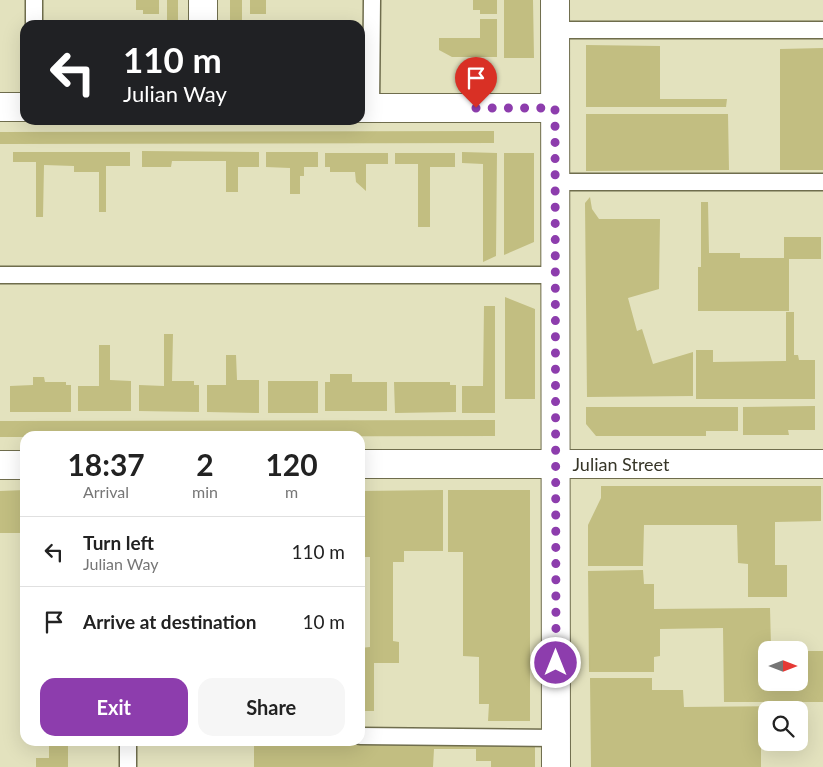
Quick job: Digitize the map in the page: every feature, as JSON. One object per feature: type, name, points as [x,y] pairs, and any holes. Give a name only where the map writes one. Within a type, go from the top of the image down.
[{"type":"street","points":[[203,0],[203,20]]},
{"type":"street","points":[[555,0],[556,767]]},
{"type":"street","points":[[0,107],[20,107]]},
{"type":"street","points":[[366,108],[555,108]]},
{"type":"street","name":"Julian Street","points":[[365,464],[823,464]]},
{"type":"street","points":[[0,465],[20,465]]},
{"type":"lane","points":[[34,0],[34,20]]},
{"type":"lane","points":[[366,108],[372,0]]},
{"type":"lane","points":[[555,30],[823,30]]},
{"type":"lane","points":[[555,182],[823,182]]},
{"type":"lane","points":[[0,275],[555,275]]},
{"type":"lane","points":[[365,736],[556,738]]},
{"type":"lane","points":[[128,746],[128,767]]},
{"type":"shaded area","points":[[136,0],[159,0],[159,14],[143,14],[143,10],[136,10]]},
{"type":"shaded area","points":[[167,0],[178,0],[178,20],[167,20]]},
{"type":"shaded area","points":[[230,0],[242,0],[242,20],[230,20]]},
{"type":"shaded area","points":[[250,0],[266,0],[266,14],[250,14]]},
{"type":"shaded area","points":[[473,0],[497,0],[497,14],[480,14],[480,10],[473,10]]},
{"type":"shaded area","points":[[504,0],[533,0],[534,58],[504,58]]},
{"type":"shaded area","points":[[480,19],[497,19],[497,57],[452,57],[439,50],[439,38],[480,38]]},
{"type":"shaded area","points":[[586,45],[660,46],[660,99],[727,99],[726,107],[586,107]]},
{"type":"shaded area","points":[[823,48],[823,170],[780,170],[780,49]]},
{"type":"shaded area","points":[[586,114],[728,114],[729,170],[586,171]]},
{"type":"shaded area","points":[[494,131],[494,143],[0,144],[0,132]]},
{"type":"shaded area","points":[[142,151],[259,152],[259,167],[238,167],[238,192],[226,192],[226,161],[172,161],[171,167],[142,167]]},
{"type":"shaded area","points":[[13,152],[130,152],[130,166],[106,166],[106,212],[99,212],[99,172],[74,172],[74,166],[44,165],[43,217],[36,217],[36,162],[13,162]]},
{"type":"shaded area","points":[[266,152],[318,152],[318,167],[304,167],[304,176],[300,176],[300,194],[290,194],[290,168],[266,167]]},
{"type":"shaded area","points":[[462,152],[497,153],[496,256],[483,262],[483,164],[462,163]]},
{"type":"shaded area","points":[[325,153],[388,153],[388,164],[366,164],[366,191],[356,182],[355,172],[330,172],[330,167],[325,167]]},
{"type":"shaded area","points":[[395,153],[455,153],[455,167],[430,167],[430,227],[418,227],[418,164],[395,164]]},
{"type":"shaded area","points":[[504,153],[534,153],[534,242],[504,255]]},
{"type":"shaded area","points":[[590,197],[592,209],[599,219],[660,219],[659,289],[628,298],[637,331],[642,329],[653,364],[693,352],[693,396],[587,397],[585,203]]},
{"type":"shaded area","points":[[701,202],[708,202],[709,253],[740,253],[740,258],[784,258],[784,237],[821,237],[821,259],[789,259],[789,311],[698,311],[698,267],[701,267]]},
{"type":"shaded area","points":[[505,297],[535,309],[535,399],[505,399]]},
{"type":"shaded area","points":[[484,306],[495,306],[495,413],[462,413],[462,386],[483,386]]},
{"type":"shaded area","points":[[786,312],[794,312],[794,355],[798,355],[799,360],[815,360],[815,399],[696,399],[696,350],[713,350],[713,362],[786,361]]},
{"type":"shaded area","points":[[164,334],[173,334],[172,381],[194,381],[194,385],[199,385],[199,412],[139,411],[139,385],[164,386]]},
{"type":"shaded area","points":[[99,345],[110,345],[110,380],[131,381],[131,411],[78,411],[78,386],[99,386]]},
{"type":"shaded area","points":[[226,355],[236,355],[237,380],[259,380],[259,413],[207,412],[207,385],[226,385]]},
{"type":"shaded area","points":[[330,374],[352,374],[352,382],[387,382],[387,411],[325,411],[325,382],[330,382]]},
{"type":"shaded area","points":[[33,377],[44,377],[45,382],[66,382],[66,385],[71,385],[71,412],[10,412],[10,386],[33,385]]},
{"type":"shaded area","points":[[268,381],[318,381],[318,413],[268,413]]},
{"type":"shaded area","points":[[394,382],[450,382],[450,385],[456,385],[456,412],[395,413]]},
{"type":"shaded area","points":[[815,406],[815,430],[788,430],[789,435],[743,435],[743,407]]},
{"type":"shaded area","points":[[586,407],[738,407],[738,431],[706,431],[706,436],[596,436],[586,424]]},
{"type":"shaded area","points":[[495,420],[495,436],[365,436],[365,431],[20,431],[20,437],[0,437],[0,421]]},
{"type":"shaded area","points":[[601,486],[821,486],[821,521],[775,522],[775,565],[787,565],[787,597],[748,597],[748,564],[738,563],[737,525],[644,525],[643,566],[588,566],[588,525],[601,498]]},
{"type":"shaded area","points":[[20,490],[20,533],[0,533],[0,491]]},
{"type":"shaded area","points":[[443,490],[443,551],[404,551],[404,562],[393,562],[393,641],[399,642],[399,663],[374,663],[374,711],[365,711],[365,648],[370,647],[370,557],[365,557],[365,491]]},
{"type":"shaded area","points":[[448,490],[530,490],[530,721],[488,721],[489,704],[479,704],[479,657],[463,656],[463,552],[448,552]]},
{"type":"shaded area","points":[[643,570],[644,584],[654,584],[654,609],[770,608],[771,641],[758,641],[758,691],[808,691],[808,651],[823,651],[823,702],[724,702],[723,628],[660,629],[660,656],[654,657],[654,672],[589,672],[588,571]]},
{"type":"shaded area","points":[[590,678],[652,678],[652,690],[683,690],[684,707],[758,706],[758,751],[761,751],[761,767],[591,767]]},
{"type":"shaded area","points":[[365,743],[535,743],[535,767],[491,767],[491,761],[476,761],[476,749],[434,749],[433,767],[254,767],[254,746],[365,746]]},
{"type":"shaded area","points":[[49,746],[68,746],[68,767],[36,767],[36,758],[49,758]]},
{"type":"route","points":[[476,108],[555,108],[556,663]]}]
